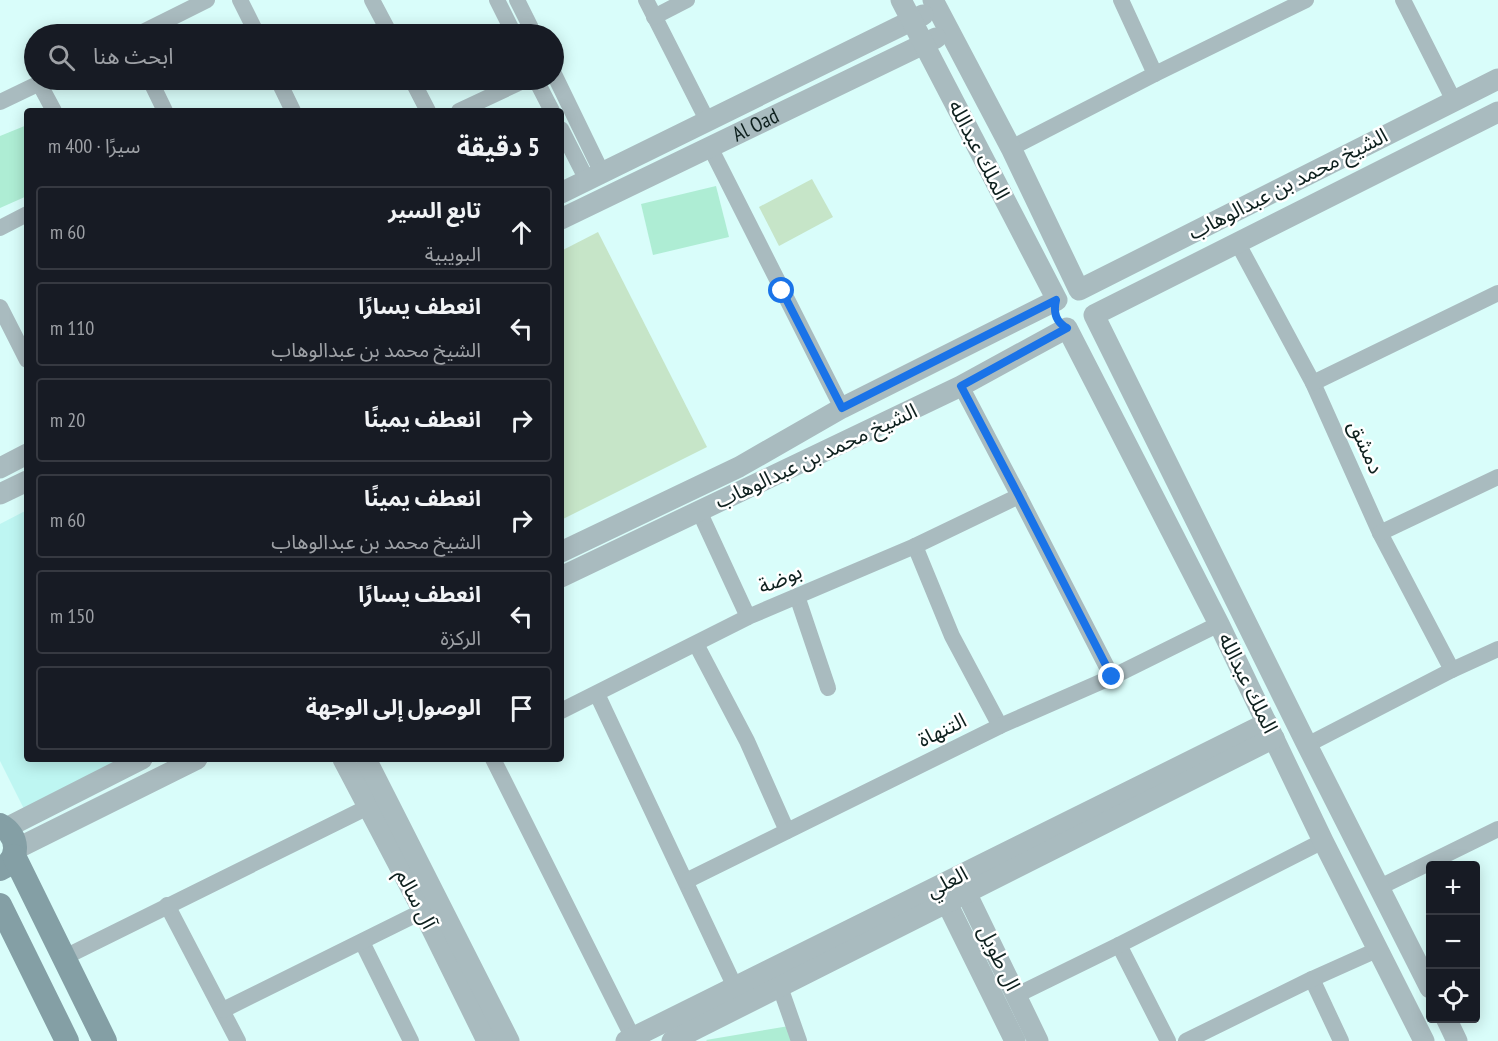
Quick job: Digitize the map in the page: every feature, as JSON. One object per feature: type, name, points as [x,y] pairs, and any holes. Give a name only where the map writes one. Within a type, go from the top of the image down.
[{"type":"main road","points":[[7,846],[105,1041]]},
{"type":"main road","points":[[0,905],[67,1041]]},
{"type":"street","points":[[159,24],[207,0]]},
{"type":"street","points":[[240,0],[251,24]]},
{"type":"street","points":[[372,0],[385,24]]},
{"type":"street","points":[[497,0],[509,24]]},
{"type":"street","points":[[517,0],[529,24]]},
{"type":"street","points":[[646,0],[708,122]]},
{"type":"street","points":[[654,17],[687,0]]},
{"type":"street","name":"الملك عبدالله","points":[[901,0],[1056,300]]},
{"type":"street","points":[[1121,0],[1155,74]]},
{"type":"street","points":[[1011,148],[1306,0]]},
{"type":"street","points":[[1403,0],[1454,101]]},
{"type":"street","name":"الملك عبدالله","points":[[935,4],[1011,148],[1079,290]]},
{"type":"street","name":"Al Oad","points":[[564,192],[912,21],[935,4]]},
{"type":"street","name":"Al Oad","points":[[564,218],[949,32]]},
{"type":"street","name":"الشيخ محمد بن عبدالوهاب","points":[[1079,290],[1498,79]]},
{"type":"street","points":[[0,102],[25,90]]},
{"type":"street","points":[[46,90],[53,108]]},
{"type":"street","points":[[155,90],[164,108]]},
{"type":"street","points":[[283,90],[292,108]]},
{"type":"street","points":[[417,90],[426,108]]},
{"type":"street","points":[[465,108],[504,90]]},
{"type":"street","points":[[541,90],[550,108]]},
{"type":"street","points":[[560,90],[595,176]]},
{"type":"street","name":"الشيخ محمد بن عبدالوهاب","points":[[1094,315],[1498,112]]},
{"type":"street","points":[[564,133],[595,176]]},
{"type":"street","points":[[710,147],[842,408]]},
{"type":"street","points":[[0,228],[24,216]]},
{"type":"street","name":"دمشق","points":[[1237,243],[1313,382],[1380,533],[1452,670]]},
{"type":"street","points":[[1079,290],[1085,292],[1094,302],[1094,315],[1091,321],[1080,329],[1067,328],[1057,320],[1056,300],[1066,291],[1079,290]]},
{"type":"street","points":[[1313,382],[1498,293]]},
{"type":"street","name":"الشيخ محمد بن عبدالوهاب","points":[[564,551],[739,467],[842,408],[1056,300]]},
{"type":"street","points":[[0,307],[20,331],[24,348]]},
{"type":"street","name":"الملك عبدالله","points":[[1094,315],[1307,745],[1426,978]]},
{"type":"street","name":"الملك عبدالله","points":[[1067,328],[1219,624],[1323,841],[1425,1041]]},
{"type":"street","name":"الشيخ محمد بن عبدالوهاب","points":[[564,576],[961,386],[1067,328]]},
{"type":"street","points":[[961,386],[1112,677]]},
{"type":"street","points":[[0,468],[24,456]]},
{"type":"street","points":[[1380,533],[1498,477]]},
{"type":"street","points":[[0,494],[24,482]]},
{"type":"street","name":"بوضة","points":[[564,710],[748,617],[915,546],[1019,496]]},
{"type":"street","points":[[699,511],[748,617]]},
{"type":"street","points":[[915,546],[952,636],[1000,726]]},
{"type":"street","points":[[797,596],[828,688]]},
{"type":"street","name":"التنهاة","points":[[686,881],[1000,726],[1112,677],[1219,624]]},
{"type":"street","points":[[696,644],[747,741],[787,831]]},
{"type":"street","points":[[1307,745],[1452,670],[1498,649]]},
{"type":"street","points":[[597,694],[735,987]]},
{"type":"street","name":"العلي","points":[[672,1041],[780,987],[962,884],[1271,731]]},
{"type":"street","points":[[7,846],[137,762]]},
{"type":"street","points":[[7,846],[190,762]]},
{"type":"street","name":"آل سالم","points":[[345,762],[487,1041]]},
{"type":"street","name":"آل سالم","points":[[368,762],[509,1041]]},
{"type":"street","points":[[494,762],[630,1039]]},
{"type":"street","points":[[63,958],[368,807]]},
{"type":"street","points":[[1380,887],[1498,829]]},
{"type":"street","points":[[1017,995],[1323,841]]},
{"type":"street","name":"ال طويل","points":[[962,884],[1038,1041]]},
{"type":"street","name":"العلي","points":[[630,1039],[735,987],[943,894]]},
{"type":"street","name":"ال طويل","points":[[943,894],[1015,1041]]},
{"type":"street","points":[[167,905],[238,1041]]},
{"type":"street","points":[[223,1010],[423,912]]},
{"type":"street","points":[[362,942],[411,1041]]},
{"type":"street","points":[[1119,945],[1168,1041]]},
{"type":"street","points":[[1186,1041],[1379,949]]},
{"type":"street","points":[[1312,979],[1341,1041]]},
{"type":"street","points":[[780,987],[800,1041]]},
{"type":"street","points":[[1448,1023],[1457,1041]]},
{"type":"shaded area","points":[[24,512],[24,762],[122,762],[25,811],[0,761],[0,524]]},
{"type":"green space","points":[[812,179],[833,217],[779,246],[759,207]]},
{"type":"green space","points":[[598,232],[707,447],[564,518],[564,249]]},
{"type":"building","points":[[24,126],[24,197],[0,208],[0,136]]},
{"type":"building","points":[[716,186],[729,237],[653,255],[641,204]]},
{"type":"building","points":[[789,1026],[792,1041],[706,1040]]},
{"type":"route","points":[[782,291],[842,408],[1056,300],[1057,320],[1067,328],[961,386],[1112,677]]}]
